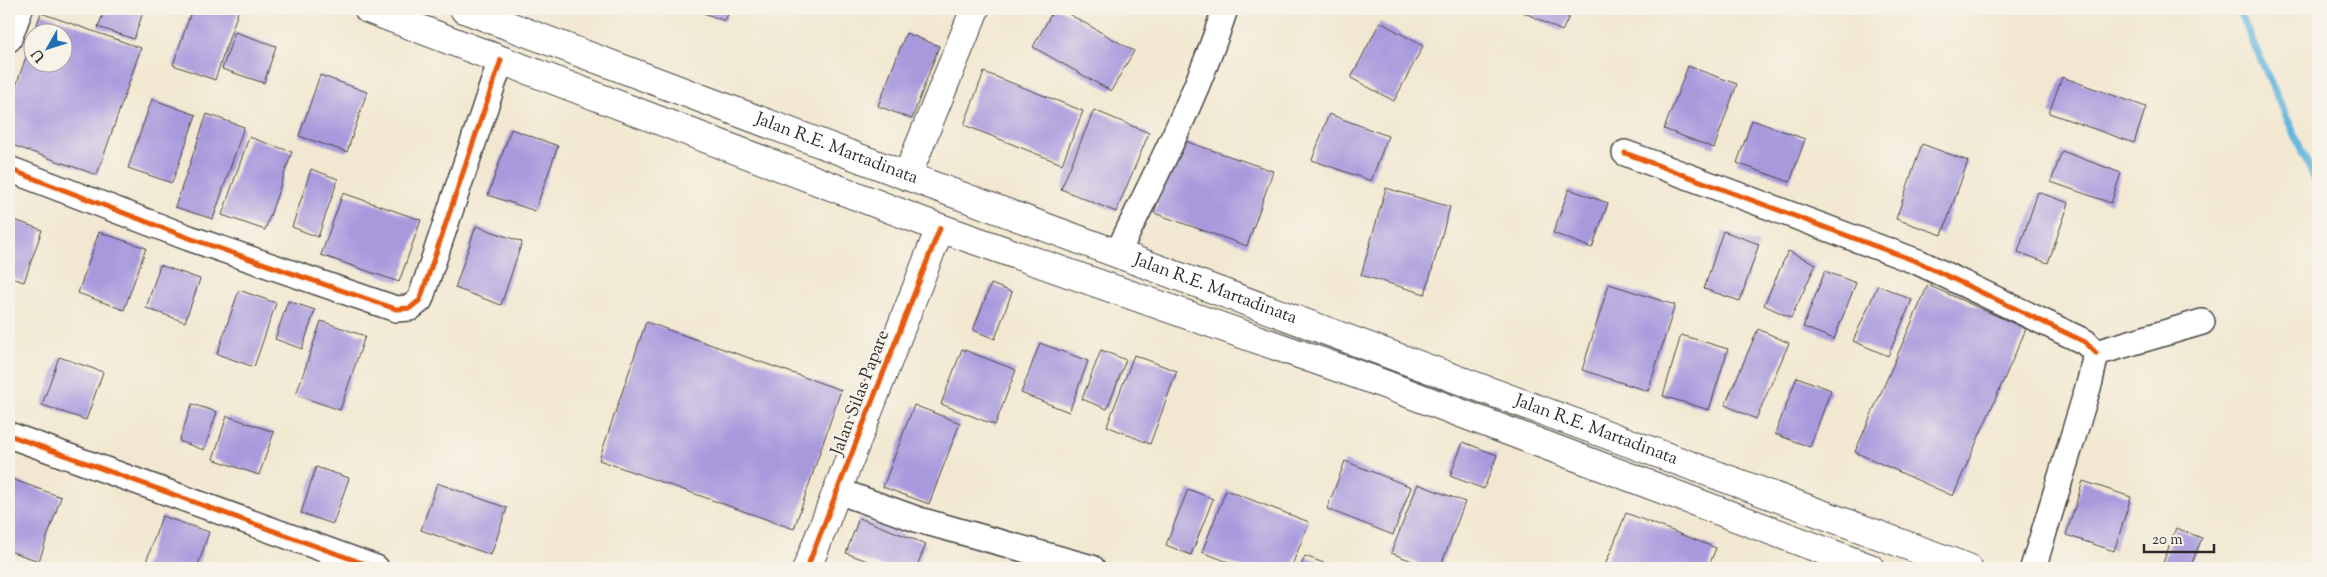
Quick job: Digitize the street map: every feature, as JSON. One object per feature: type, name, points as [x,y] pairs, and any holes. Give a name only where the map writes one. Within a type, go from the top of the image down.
[{"type":"main road","name":"Jalan R.E. Martadinata","points":[[368,9],[940,228],[1373,380],[1870,568]]},
{"type":"main road","name":"Jalan R.E. Martadinata","points":[[464,9],[907,176],[1968,568]]},
{"type":"main road","points":[[907,176],[975,9]]},
{"type":"main road","name":"Jalan Silas Papare","points":[[807,568],[940,228]]},
{"type":"main road","points":[[1671,492],[1680,463]]},
{"type":"street","points":[[9,39],[20,9]]},
{"type":"street","points":[[1117,254],[1212,50],[1225,9]]},
{"type":"street","points":[[9,169],[199,241],[396,308],[410,308],[420,300],[501,60]]},
{"type":"street","points":[[1625,153],[1918,262],[2084,342],[2096,353]]},
{"type":"street","points":[[2096,353],[2202,322]]},
{"type":"street","points":[[2033,568],[2090,381],[2096,353]]},
{"type":"street","points":[[9,435],[376,568]]},
{"type":"street","points":[[838,490],[919,520],[1092,568]]},
{"type":"building","points":[[105,9],[144,9],[134,39],[98,27]]},
{"type":"building","points":[[192,9],[239,9],[215,80],[173,65]]},
{"type":"building","points":[[693,9],[730,9],[725,21]]},
{"type":"building","points":[[1054,9],[1060,9],[1134,51],[1111,91],[1033,47]]},
{"type":"building","points":[[1517,9],[1573,9],[1562,31]]},
{"type":"building","points":[[41,13],[67,22],[38,22]]},
{"type":"building","points":[[1380,22],[1423,46],[1394,101],[1351,78]]},
{"type":"building","points":[[72,24],[141,48],[97,175],[9,144],[9,107],[22,69],[22,72],[72,72]]},
{"type":"building","points":[[235,32],[276,46],[264,83],[222,69]]},
{"type":"building","points":[[906,33],[939,46],[912,119],[878,106]]},
{"type":"building","points":[[1688,66],[1737,84],[1714,148],[1664,129]]},
{"type":"building","points":[[984,72],[1083,111],[1062,164],[964,125]]},
{"type":"building","points":[[320,75],[367,92],[347,152],[299,136]]},
{"type":"building","points":[[2062,77],[2146,107],[2134,143],[2049,113]]},
{"type":"building","points":[[152,99],[196,115],[172,183],[128,168]]},
{"type":"building","points":[[1094,110],[1149,133],[1116,212],[1061,189]]},
{"type":"building","points":[[207,114],[244,127],[213,219],[175,207]]},
{"type":"building","points":[[1329,114],[1388,136],[1371,181],[1312,160]]},
{"type":"building","points":[[1752,120],[1805,139],[1790,182],[1737,163]]},
{"type":"building","points":[[511,129],[558,146],[535,211],[488,195]]},
{"type":"building","points":[[249,137],[292,152],[265,230],[222,215]]},
{"type":"building","points":[[1179,139],[1273,171],[1247,246],[1154,213]]},
{"type":"building","points":[[1922,144],[1968,161],[1942,235],[1896,219]]},
{"type":"building","points":[[2062,151],[2121,173],[2111,203],[2051,182]]},
{"type":"building","points":[[311,169],[338,179],[318,237],[292,227]]},
{"type":"building","points":[[1386,188],[1450,207],[1425,294],[1361,275]]},
{"type":"building","points":[[1569,189],[1608,203],[1592,248],[1553,233]]},
{"type":"building","points":[[2038,192],[2069,203],[2048,263],[2018,252]]},
{"type":"building","points":[[343,193],[421,220],[399,282],[321,255]]},
{"type":"building","points":[[9,218],[42,230],[24,282],[9,277]]},
{"type":"building","points":[[476,226],[522,242],[501,305],[455,288]]},
{"type":"building","points":[[1723,231],[1759,244],[1740,301],[1704,289]]},
{"type":"building","points":[[99,232],[146,248],[124,310],[78,293]]},
{"type":"building","points":[[1788,251],[1816,264],[1791,318],[1764,305]]},
{"type":"building","points":[[160,265],[200,279],[185,322],[146,308]]},
{"type":"building","points":[[1825,271],[1856,283],[1834,339],[1803,327]]},
{"type":"building","points":[[991,284],[1012,292],[995,339],[973,330]]},
{"type":"building","points":[[1609,284],[1675,305],[1648,391],[1582,370]]},
{"type":"building","points":[[1878,285],[1912,300],[1888,356],[1853,341]]},
{"type":"building","points":[[1928,285],[2026,329],[1953,496],[1855,452]]},
{"type":"building","points":[[239,290],[276,303],[254,367],[217,354]]},
{"type":"building","points":[[288,301],[315,310],[302,349],[275,339]]},
{"type":"building","points":[[321,321],[365,336],[340,410],[296,395]]},
{"type":"building","points":[[646,322],[841,390],[794,529],[599,460]]},
{"type":"building","points":[[1758,329],[1789,343],[1756,419],[1725,405]]},
{"type":"building","points":[[1681,335],[1728,349],[1709,410],[1663,396]]},
{"type":"building","points":[[1040,343],[1088,361],[1069,412],[1021,393]]},
{"type":"building","points":[[962,349],[1016,370],[995,425],[941,404]]},
{"type":"building","points":[[1101,350],[1126,360],[1107,409],[1082,399]]},
{"type":"building","points":[[1134,355],[1177,371],[1150,444],[1107,426]]},
{"type":"building","points":[[59,357],[103,372],[86,420],[42,405]]},
{"type":"building","points":[[1797,377],[1831,390],[1810,447],[1775,434]]},
{"type":"building","points":[[192,404],[217,412],[204,450],[179,441]]},
{"type":"building","points":[[914,405],[960,423],[929,504],[883,487]]},
{"type":"building","points":[[227,416],[274,432],[259,475],[213,459]]},
{"type":"building","points":[[1463,442],[1497,455],[1484,489],[1450,476]]},
{"type":"building","points":[[1345,461],[1411,487],[1393,535],[1327,509]]},
{"type":"building","points":[[316,467],[349,478],[333,524],[301,513]]},
{"type":"building","points":[[9,478],[61,497],[39,561],[9,551]]},
{"type":"building","points":[[2083,481],[2131,497],[2114,551],[2066,535]]},
{"type":"building","points":[[437,483],[507,508],[491,555],[421,530]]},
{"type":"building","points":[[1418,484],[1465,502],[1440,568],[1431,568],[1391,553]]},
{"type":"building","points":[[1188,489],[1213,499],[1191,555],[1166,545]]},
{"type":"building","points":[[1226,490],[1309,522],[1291,568],[1244,568],[1202,552]]},
{"type":"building","points":[[1626,513],[1716,548],[1708,568],[1604,568]]},
{"type":"building","points":[[162,516],[209,532],[197,568],[144,568]]},
{"type":"building","points":[[859,518],[926,544],[916,568],[886,568],[846,553]]},
{"type":"building","points":[[2176,528],[2202,538],[2190,568],[2161,568]]},
{"type":"building","points":[[1305,556],[1337,568],[1300,568]]},
{"type":"waterway","points":[[2238,9],[2318,187]]},
{"type":"cycle path","points":[[9,169],[189,238],[396,309],[410,308],[420,300],[501,60]]},
{"type":"cycle path","points":[[1625,153],[1918,262],[2085,342],[2096,353]]},
{"type":"cycle path","points":[[807,568],[940,228]]},
{"type":"cycle path","points":[[9,435],[376,568]]}]
